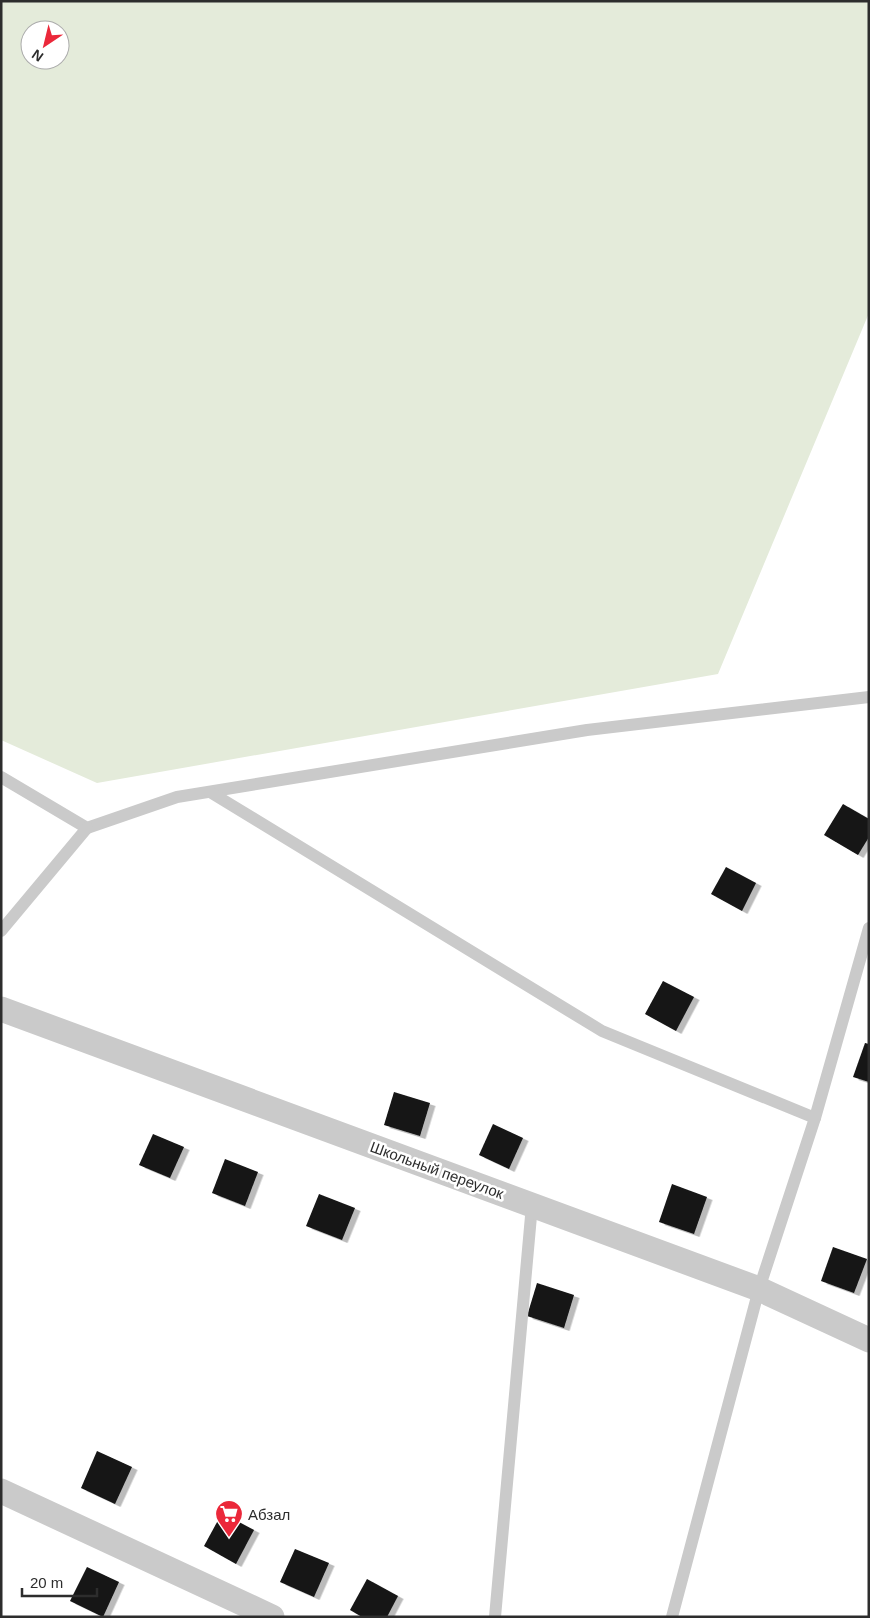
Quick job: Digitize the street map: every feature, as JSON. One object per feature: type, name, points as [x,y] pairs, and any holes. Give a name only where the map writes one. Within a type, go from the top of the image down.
[{"type":"street","name":"Школьный переулок","points":[[1,1009],[759,1289],[869,1340]]},
{"type":"street","points":[[1,1491],[272,1617]]},
{"type":"lane","points":[[1,931],[87,828],[176,798],[587,730],[869,697]]},
{"type":"lane","points":[[1,777],[87,828]]},
{"type":"lane","points":[[210,792],[602,1031],[815,1118]]},
{"type":"lane","points":[[672,1617],[759,1289],[815,1118],[869,928]]},
{"type":"lane","points":[[495,1617],[532,1205]]},
{"type":"green space","points":[[1,1],[869,1],[869,313],[718,674],[97,783],[1,740]]},
{"type":"building","points":[[843,804],[869,819],[869,837],[858,855],[824,835]]},
{"type":"building","points":[[726,867],[756,883],[742,911],[711,894]]},
{"type":"building","points":[[663,981],[694,997],[676,1031],[645,1014]]},
{"type":"building","points":[[865,1043],[869,1044],[869,1082],[853,1077]]},
{"type":"building","points":[[394,1092],[430,1103],[420,1136],[384,1125]]},
{"type":"building","points":[[493,1124],[523,1138],[509,1169],[479,1155]]},
{"type":"building","points":[[153,1134],[184,1147],[170,1178],[139,1165]]},
{"type":"building","points":[[225,1159],[258,1172],[245,1206],[212,1193]]},
{"type":"building","points":[[672,1184],[707,1197],[694,1234],[659,1222]]},
{"type":"building","points":[[319,1194],[355,1208],[342,1240],[306,1226]]},
{"type":"building","points":[[833,1247],[867,1259],[854,1293],[821,1281]]},
{"type":"building","points":[[537,1283],[574,1295],[564,1328],[527,1316]]},
{"type":"building","points":[[97,1451],[132,1467],[115,1504],[81,1488]]},
{"type":"building","name":"Абзал","points":[[222,1513],[254,1530],[236,1564],[204,1546]]},
{"type":"building","points":[[295,1549],[329,1563],[314,1597],[280,1582]]},
{"type":"building","points":[[87,1567],[119,1582],[103,1617],[70,1601]]},
{"type":"building","points":[[367,1579],[398,1596],[387,1617],[362,1617],[350,1610]]},
{"type":"place","name":"Абзал","points":[[229,1538]]}]
